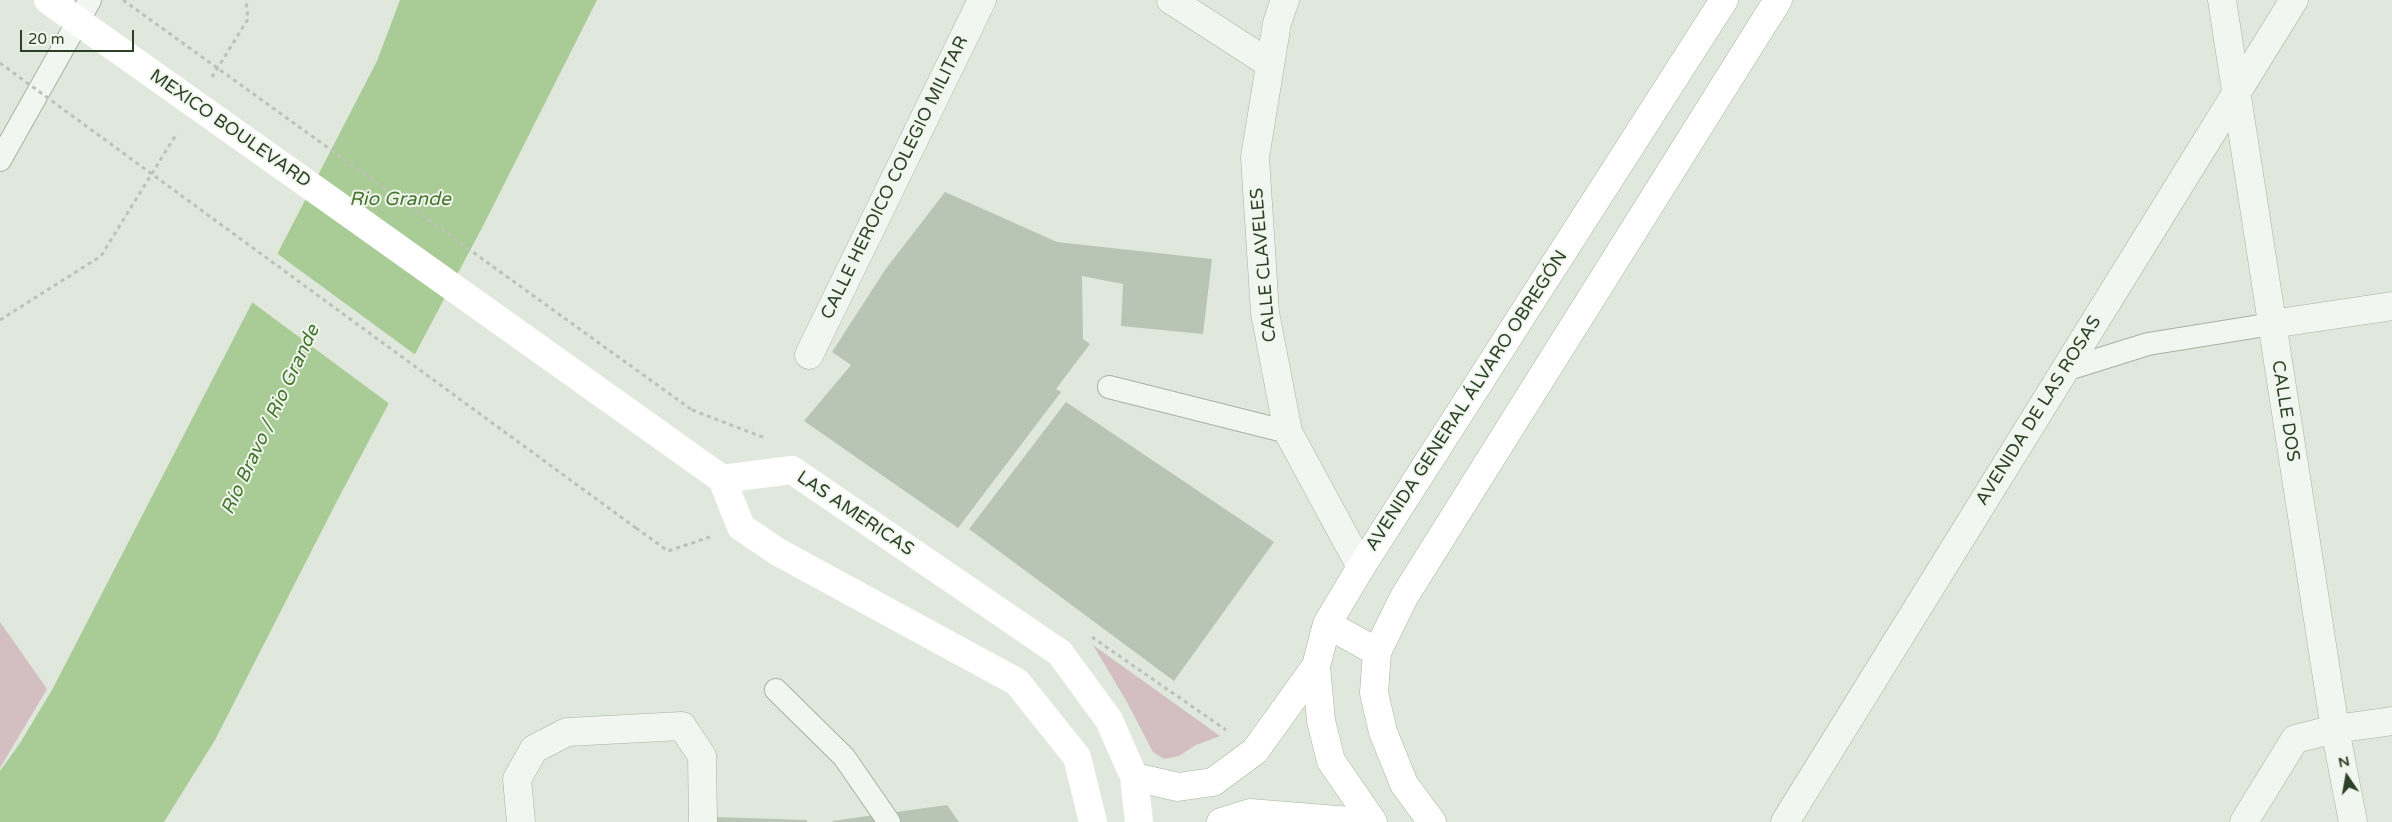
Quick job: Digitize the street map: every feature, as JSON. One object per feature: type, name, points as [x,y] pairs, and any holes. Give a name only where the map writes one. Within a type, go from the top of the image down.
[{"type":"main road","name":"MEXICO BOULEVARD","points":[[48,0],[674,443],[722,479]]},
{"type":"main road","name":"AVENIDA GENERAL ÁLVARO OBREGÓN","points":[[1373,822],[1331,761],[1321,721],[1316,666],[1326,624],[1724,0]]},
{"type":"main road","points":[[1432,822],[1404,784],[1383,732],[1374,693],[1377,652],[1404,597],[1778,0]]},
{"type":"main road","name":"LAS AMERICAS","points":[[722,479],[792,470],[1060,653],[1109,720],[1134,777],[1139,822]]},
{"type":"main road","points":[[722,479],[740,527],[778,552],[1017,682],[1077,756],[1093,822]]},
{"type":"main road","points":[[1326,624],[1377,652]]},
{"type":"main road","points":[[1134,777],[1178,787],[1213,782],[1256,751],[1316,666]]},
{"type":"main road","points":[[1221,822],[1250,813],[1362,822]]},
{"type":"street","name":"CALLE HEROICO COLEGIO MILITAR","points":[[809,355],[982,0]]},
{"type":"street","points":[[1171,0],[1270,64]]},
{"type":"street","name":"CALLE CLAVELES","points":[[1285,0],[1276,23],[1255,157],[1265,313],[1288,432],[1361,567]]},
{"type":"street","name":"CALLE DOS","points":[[2222,0],[2335,730],[2353,822]]},
{"type":"street","name":"AVENIDA DE LAS ROSAS","points":[[1786,822],[2294,0]]},
{"type":"street","points":[[2272,324],[2392,306]]},
{"type":"street","points":[[2244,822],[2295,739],[2335,730],[2392,721]]},
{"type":"street","points":[[521,822],[518,779],[534,749],[567,732],[682,726],[702,756],[703,822]]},
{"type":"lane","points":[[0,160],[90,0]]},
{"type":"lane","points":[[2065,370],[2148,344],[2272,324]]},
{"type":"lane","points":[[1109,387],[1288,432]]},
{"type":"lane","points":[[776,690],[844,757],[889,822]]},
{"type":"path","points":[[123,0],[692,410]]},
{"type":"path","points":[[212,78],[248,19],[246,0]]},
{"type":"path","points":[[0,63],[668,551],[740,527]]},
{"type":"path","points":[[0,320],[101,256],[180,129]]},
{"type":"shaded area","points":[[0,622],[47,689],[0,768]]},
{"type":"shaded area","points":[[1093,645],[1220,736],[1196,745],[1179,756],[1164,759],[1153,752],[1128,704]]},
{"type":"water","name":"Rio Grande","points":[[400,0],[597,0],[484,224],[338,499],[215,740],[164,822],[0,822],[0,771],[20,743],[52,690],[377,61]]},
{"type":"pier","points":[[275,252],[417,356],[391,405],[249,300]]},
{"type":"building","points":[[945,192],[1057,242],[1212,259],[1203,334],[1121,326],[1123,284],[1082,276],[1083,339],[1090,344],[1056,389],[1061,392],[958,528],[804,421],[851,365],[832,352],[885,270]]},
{"type":"building","points":[[1066,402],[1274,542],[1174,681],[969,529]]},
{"type":"building","points":[[947,805],[959,822],[832,821]]},
{"type":"building","points":[[715,817],[807,820],[807,822],[715,822]]},
{"type":"water label","name":"Río Bravo / Rio Grande","points":[[271,420]]}]
